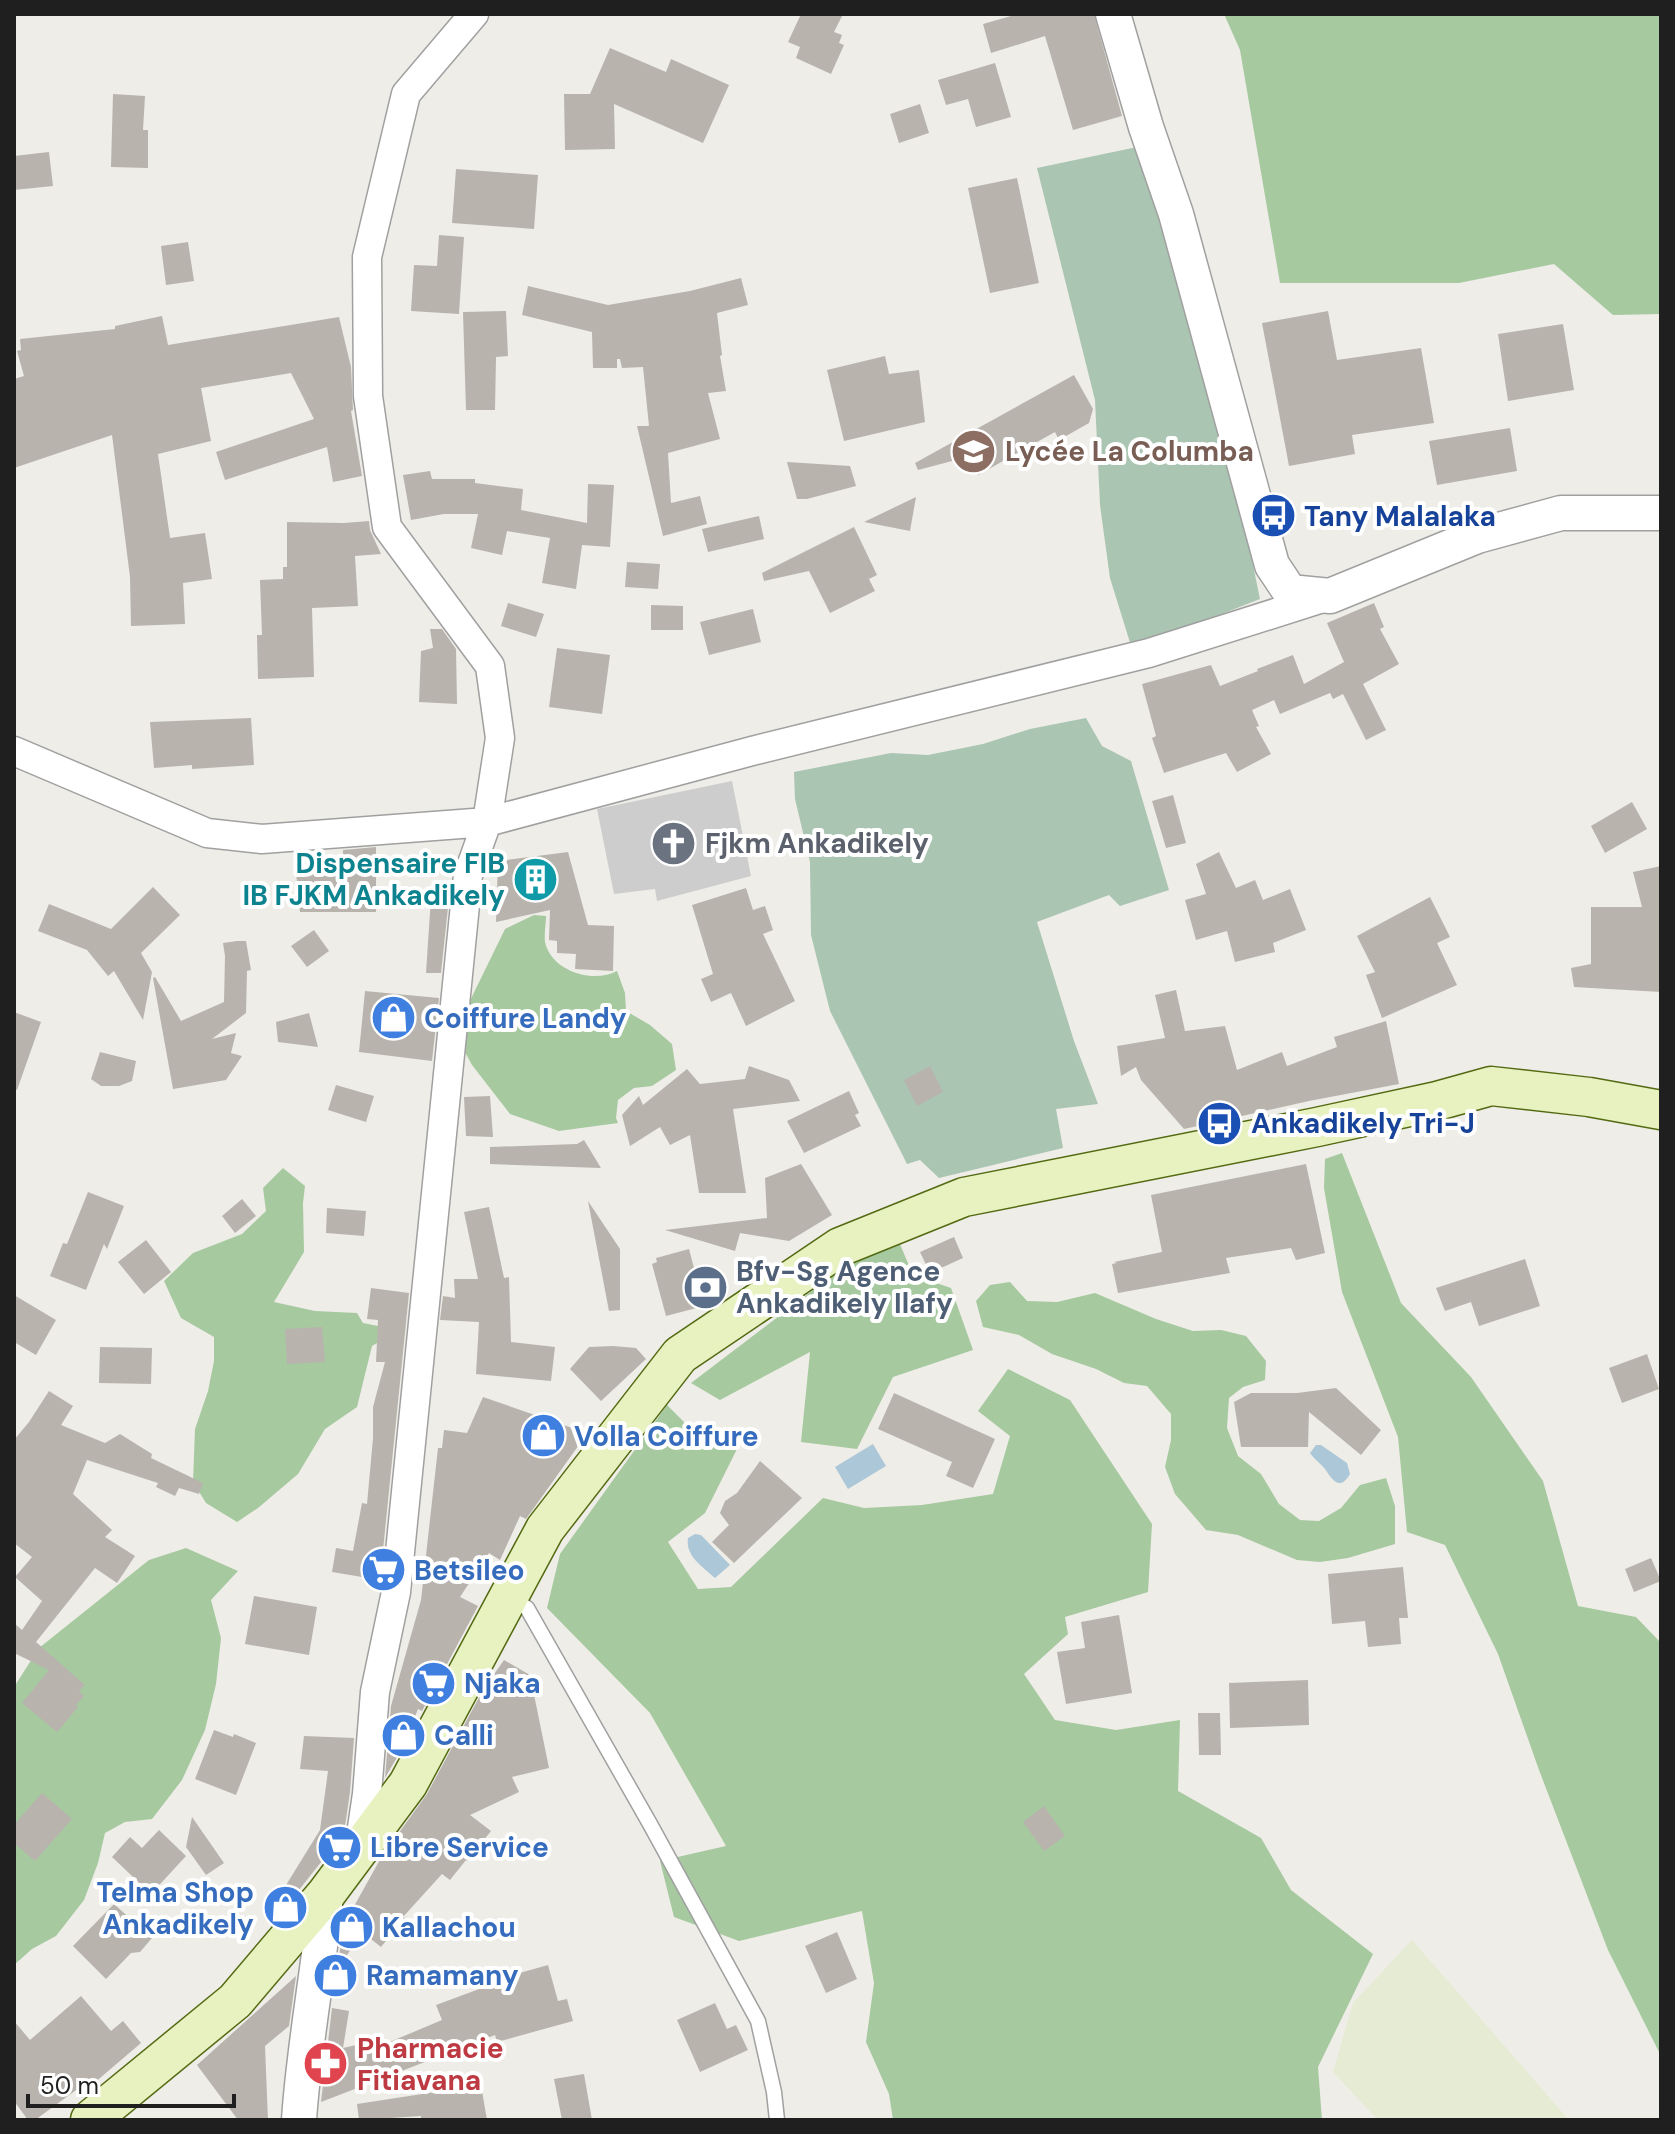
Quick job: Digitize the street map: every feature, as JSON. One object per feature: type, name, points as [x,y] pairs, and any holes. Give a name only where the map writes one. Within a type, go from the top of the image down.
[{"type":"main road","points":[[90,2120],[235,2001],[326,1894],[408,1784],[545,1529],[680,1355],[840,1247],[964,1197],[1332,1124],[1491,1086],[1589,1097],[1661,1110]]},
{"type":"street","points":[[359,1849],[375,1692],[396,1592],[468,875],[487,822],[500,738],[490,666],[387,527],[368,396],[367,257],[406,94],[474,14]]},
{"type":"street","points":[[1113,14],[1146,127],[1176,214],[1272,565],[1290,592],[1330,596]]},
{"type":"street","points":[[14,751],[207,833],[262,839],[487,822],[752,751],[1149,653],[1330,596],[1477,536],[1561,513],[1661,513]]},
{"type":"street","points":[[299,2120],[326,1894]]},
{"type":"lane","points":[[509,1596],[527,1608],[758,2021],[777,2120]]},
{"type":"shaded area","name":"Fjkm Ankadikely","points":[[732,781],[751,876],[657,901],[655,889],[614,894],[597,809]]},
{"type":"green space","points":[[1224,14],[1661,14],[1661,314],[1613,315],[1554,264],[1459,283],[1280,283],[1240,50]]},
{"type":"green space","points":[[1137,147],[1233,469],[1260,599],[1132,649],[1110,578],[1100,505],[1095,400],[1037,168]]},
{"type":"green space","points":[[1086,718],[1102,746],[1131,761],[1169,890],[1120,906],[1109,895],[1037,922],[1074,1041],[1098,1104],[1056,1109],[1063,1148],[939,1178],[920,1160],[907,1164],[830,1011],[811,935],[810,862],[795,799],[794,772],[891,753],[928,755]]},
{"type":"green space","points":[[534,915],[546,916],[545,942],[555,961],[585,975],[607,975],[617,971],[625,993],[626,1011],[650,1025],[672,1044],[676,1070],[652,1086],[634,1088],[618,1100],[618,1123],[559,1131],[510,1114],[472,1065],[460,1043],[464,1013],[505,929]]},
{"type":"green space","points":[[1342,1153],[1401,1303],[1471,1377],[1543,1481],[1578,1606],[1636,1617],[1661,1643],[1661,2056],[1608,1950],[1498,1654],[1445,1545],[1407,1532],[1398,1437],[1342,1292],[1324,1188],[1325,1159]]},
{"type":"green space","points":[[283,1168],[305,1186],[304,1252],[274,1302],[315,1311],[357,1313],[363,1323],[399,1330],[372,1346],[357,1407],[325,1429],[298,1474],[237,1522],[206,1503],[193,1482],[195,1429],[208,1391],[214,1361],[214,1337],[181,1318],[164,1281],[193,1253],[242,1234],[266,1211],[263,1188]]},
{"type":"green space","points":[[897,1237],[913,1275],[951,1288],[973,1350],[893,1377],[857,1449],[801,1442],[810,1352],[720,1400],[691,1383],[829,1278]]},
{"type":"green space","points":[[1010,1282],[1027,1301],[1057,1302],[1095,1293],[1193,1331],[1221,1330],[1246,1336],[1266,1361],[1265,1380],[1243,1387],[1229,1398],[1227,1428],[1238,1456],[1261,1474],[1279,1504],[1300,1520],[1319,1521],[1341,1508],[1360,1485],[1386,1478],[1395,1506],[1395,1544],[1348,1558],[1320,1562],[1297,1560],[1238,1535],[1206,1530],[1175,1494],[1165,1467],[1171,1440],[1171,1414],[1147,1386],[1124,1383],[1096,1369],[1052,1354],[1019,1335],[983,1327],[976,1301],[990,1285]]},
{"type":"green space","points":[[1008,1369],[1070,1400],[1152,1524],[1148,1592],[1065,1617],[1068,1634],[1024,1674],[1055,1720],[1116,1730],[1180,1720],[1178,1791],[1261,1838],[1291,1890],[1373,1954],[1318,2067],[1322,2120],[893,2120],[889,2094],[866,2042],[874,1983],[862,1911],[739,1941],[674,1917],[660,1861],[726,1846],[650,1713],[547,1608],[560,1554],[667,1405],[692,1430],[741,1441],[705,1513],[668,1542],[698,1589],[731,1587],[823,1498],[864,1508],[922,1505],[993,1494],[1010,1436],[978,1411]]},
{"type":"green space","points":[[186,1548],[238,1571],[211,1600],[221,1638],[216,1684],[205,1730],[182,1780],[152,1819],[125,1822],[105,1833],[84,1900],[56,1936],[32,1949],[14,1965],[14,1687],[39,1648],[149,1560]]},
{"type":"green space","points":[[1412,1940],[1569,2120],[1378,2120],[1333,2072],[1353,2003]]},
{"type":"water","points":[[873,1444],[886,1466],[848,1489],[835,1467]]},
{"type":"water","points":[[1316,1445],[1321,1445],[1347,1463],[1350,1474],[1343,1482],[1334,1480],[1310,1453]]},
{"type":"water","points":[[701,1535],[730,1565],[715,1578],[689,1550],[688,1538]]},
{"type":"building","points":[[801,14],[843,14],[834,32],[842,35],[839,43],[844,45],[831,74],[796,58],[800,47],[788,42]]},
{"type":"building","points":[[1018,14],[1094,14],[1122,116],[1073,130],[1045,36],[991,53],[983,24]]},
{"type":"building","points":[[610,48],[666,72],[671,59],[729,85],[703,143],[614,104],[615,149],[565,150],[564,94],[590,94]]},
{"type":"building","points":[[995,63],[1011,117],[976,127],[968,99],[946,105],[938,80]]},
{"type":"building","points":[[113,94],[145,96],[143,130],[148,130],[148,168],[111,167]]},
{"type":"building","points":[[920,104],[929,133],[899,143],[890,114]]},
{"type":"building","points":[[49,152],[53,186],[14,190],[14,156]]},
{"type":"building","points":[[456,169],[538,175],[534,229],[452,223]]},
{"type":"building","points":[[1017,178],[1039,283],[990,293],[968,188]]},
{"type":"building","points":[[439,235],[464,237],[459,314],[411,311],[414,265],[437,266]]},
{"type":"building","points":[[188,242],[194,281],[166,285],[161,246]]},
{"type":"building","points":[[741,278],[748,305],[717,313],[726,391],[708,393],[720,439],[668,453],[671,503],[700,496],[707,524],[663,536],[637,426],[649,426],[643,367],[622,368],[620,359],[617,359],[617,368],[593,368],[592,332],[522,315],[528,286],[608,305],[690,291]]},
{"type":"building","points":[[506,311],[508,356],[496,357],[495,410],[466,410],[463,312]]},
{"type":"building","points":[[1328,311],[1337,360],[1421,348],[1434,423],[1352,435],[1355,454],[1289,466],[1262,323]]},
{"type":"building","points":[[162,316],[168,345],[339,317],[351,367],[351,411],[362,476],[333,482],[327,447],[225,480],[216,452],[314,419],[291,373],[201,388],[211,441],[158,454],[170,538],[205,533],[212,579],[183,583],[185,624],[131,626],[130,577],[112,435],[14,468],[14,379],[24,376],[17,351],[21,350],[20,339],[115,329],[115,326]]},
{"type":"building","points":[[1563,324],[1574,390],[1508,401],[1498,334]]},
{"type":"building","points":[[885,356],[889,374],[919,370],[925,422],[844,441],[827,370]]},
{"type":"building","points":[[1074,375],[1093,409],[1089,423],[1059,440],[1055,432],[978,475],[971,456],[918,470],[915,463]]},
{"type":"building","points":[[1510,428],[1517,471],[1437,485],[1429,441]]},
{"type":"building","points":[[787,462],[850,466],[856,486],[797,499]]},
{"type":"building","points":[[430,471],[432,479],[475,479],[475,483],[523,489],[521,510],[587,523],[588,484],[614,485],[610,547],[582,545],[576,589],[542,583],[550,538],[507,531],[502,555],[471,548],[478,514],[444,514],[411,520],[403,475]]},
{"type":"building","points":[[916,497],[910,531],[864,522]]},
{"type":"building","points":[[759,516],[764,539],[708,552],[702,529]]},
{"type":"building","points":[[369,521],[381,554],[355,556],[358,606],[312,608],[314,677],[258,679],[257,635],[262,635],[260,580],[283,579],[283,567],[287,567],[287,522]]},
{"type":"building","points":[[854,527],[877,575],[869,579],[875,591],[830,613],[809,571],[764,581],[762,573]]},
{"type":"building","points":[[627,562],[660,564],[658,589],[625,587]]},
{"type":"building","points":[[508,603],[544,614],[536,637],[501,626]]},
{"type":"building","points":[[1374,603],[1384,627],[1380,629],[1399,664],[1363,684],[1386,730],[1366,740],[1343,694],[1333,699],[1330,693],[1280,714],[1274,700],[1252,710],[1259,726],[1256,727],[1271,754],[1237,772],[1226,753],[1164,773],[1152,738],[1156,736],[1142,684],[1211,665],[1220,686],[1293,655],[1304,684],[1344,662],[1327,623]]},
{"type":"building","points":[[651,605],[683,606],[683,630],[651,630]]},
{"type":"building","points":[[753,609],[761,642],[709,655],[700,622]]},
{"type":"building","points":[[430,629],[442,629],[456,649],[457,704],[419,702],[421,651],[433,648]]},
{"type":"building","points":[[557,648],[610,655],[602,714],[549,707]]},
{"type":"building","points":[[251,718],[254,765],[154,768],[150,722]]},
{"type":"building","points":[[1173,795],[1186,843],[1166,848],[1152,801]]},
{"type":"building","points":[[1632,802],[1647,829],[1605,853],[1591,826]]},
{"type":"building","points":[[376,847],[376,912],[300,912],[296,872],[343,867],[343,850]]},
{"type":"building","points":[[568,852],[588,925],[614,926],[613,971],[575,969],[576,954],[557,953],[557,941],[549,940],[550,910],[496,922],[498,861]]},
{"type":"building","points":[[1219,852],[1236,888],[1255,880],[1263,900],[1290,889],[1306,930],[1273,943],[1275,952],[1235,962],[1227,931],[1196,940],[1185,900],[1206,894],[1196,864]]},
{"type":"building","points":[[1661,866],[1661,992],[1574,987],[1571,968],[1591,964],[1591,907],[1642,907],[1633,872]]},
{"type":"building","points":[[153,887],[180,915],[141,953],[152,972],[143,1020],[114,971],[108,976],[87,950],[38,931],[49,904],[111,929]]},
{"type":"building","points":[[746,888],[753,910],[765,906],[773,930],[763,934],[795,1001],[746,1026],[731,993],[711,1002],[701,979],[713,974],[692,905]]},
{"type":"building","points":[[431,897],[449,898],[441,973],[426,973]]},
{"type":"building","points":[[1430,897],[1450,937],[1437,943],[1457,985],[1382,1018],[1366,975],[1375,972],[1357,936]]},
{"type":"building","points":[[314,930],[329,951],[307,967],[291,946]]},
{"type":"building","points":[[246,941],[251,970],[247,971],[246,1013],[212,1039],[236,1033],[231,1053],[242,1056],[226,1080],[173,1089],[153,978],[181,1021],[224,1002],[223,943]]},
{"type":"building","points":[[1176,990],[1185,1031],[1225,1026],[1237,1070],[1282,1052],[1287,1066],[1337,1047],[1334,1037],[1386,1021],[1399,1084],[1184,1129],[1141,1080],[1136,1067],[1121,1076],[1117,1046],[1165,1038],[1155,995]]},
{"type":"building","points":[[365,991],[439,998],[432,1061],[359,1052]]},
{"type":"building","points":[[14,1012],[41,1022],[17,1090],[14,1089]]},
{"type":"building","points":[[309,1013],[318,1047],[278,1042],[276,1022]]},
{"type":"building","points":[[100,1052],[136,1061],[132,1081],[119,1086],[101,1086],[91,1079]]},
{"type":"building","points":[[749,1066],[789,1080],[800,1101],[733,1109],[746,1193],[699,1193],[690,1135],[670,1145],[660,1127],[630,1146],[622,1115],[639,1096],[643,1105],[687,1069],[700,1084],[745,1079]]},
{"type":"building","points":[[930,1066],[943,1092],[917,1106],[904,1080]]},
{"type":"building","points":[[336,1085],[374,1096],[366,1122],[328,1110]]},
{"type":"building","points":[[849,1091],[861,1126],[804,1153],[787,1121]]},
{"type":"building","points":[[490,1096],[493,1137],[466,1136],[464,1097]]},
{"type":"building","points":[[584,1140],[601,1168],[490,1164],[490,1147],[577,1144]]},
{"type":"building","points":[[801,1164],[832,1215],[789,1241],[740,1233],[735,1251],[665,1230],[767,1218],[765,1178]]},
{"type":"building","points":[[1306,1164],[1325,1253],[1296,1260],[1291,1248],[1226,1258],[1230,1273],[1118,1293],[1112,1264],[1117,1263],[1114,1262],[1162,1252],[1151,1195]]},
{"type":"building","points":[[88,1192],[124,1206],[107,1249],[104,1244],[86,1290],[50,1276]]},
{"type":"building","points":[[242,1199],[256,1216],[235,1233],[222,1216]]},
{"type":"building","points":[[588,1201],[620,1249],[620,1310],[609,1311]]},
{"type":"building","points":[[489,1207],[504,1278],[509,1277],[511,1342],[555,1347],[551,1381],[476,1374],[479,1322],[440,1320],[443,1296],[455,1298],[454,1279],[478,1279],[464,1212]]},
{"type":"building","points":[[327,1208],[366,1211],[364,1236],[326,1233]]},
{"type":"building","points":[[954,1237],[963,1258],[930,1273],[920,1252]]},
{"type":"building","points":[[146,1240],[171,1272],[144,1294],[118,1262]]},
{"type":"building","points":[[689,1249],[704,1306],[666,1316],[652,1264],[657,1262],[656,1258]]},
{"type":"building","points":[[1525,1259],[1540,1306],[1479,1326],[1471,1302],[1445,1311],[1436,1288]]},
{"type":"building","points":[[371,1288],[409,1293],[380,1580],[332,1572],[336,1548],[353,1551],[362,1503],[367,1504],[373,1407],[385,1362],[376,1362],[378,1320],[367,1319]]},
{"type":"building","points":[[14,1295],[56,1320],[36,1355],[14,1342]]},
{"type":"building","points":[[322,1327],[325,1362],[287,1364],[285,1329]]},
{"type":"building","points":[[100,1347],[152,1348],[151,1384],[99,1383]]},
{"type":"building","points":[[589,1347],[636,1348],[646,1359],[601,1401],[570,1369]]},
{"type":"building","points":[[1647,1354],[1659,1389],[1622,1403],[1609,1368]]},
{"type":"building","points":[[1336,1388],[1381,1430],[1361,1455],[1309,1412],[1308,1447],[1241,1447],[1234,1402],[1251,1393],[1297,1393]]},
{"type":"building","points":[[49,1391],[73,1406],[61,1425],[105,1443],[120,1434],[152,1454],[151,1458],[203,1483],[199,1494],[179,1488],[175,1496],[156,1487],[158,1483],[87,1460],[73,1494],[112,1530],[105,1537],[135,1556],[117,1583],[95,1568],[36,1642],[85,1685],[79,1691],[84,1696],[76,1705],[78,1707],[57,1732],[22,1703],[49,1670],[14,1653],[14,1623],[22,1630],[42,1601],[15,1577],[32,1557],[14,1543],[14,1440]]},
{"type":"building","points":[[894,1393],[995,1439],[973,1488],[946,1476],[952,1462],[878,1429]]},
{"type":"building","points":[[483,1397],[581,1431],[581,1442],[526,1519],[520,1516],[500,1560],[489,1553],[460,1597],[478,1606],[422,1711],[418,1709],[403,1747],[385,1778],[391,1706],[421,1600],[438,1448],[442,1448],[444,1430],[467,1433]]},
{"type":"building","points":[[760,1461],[802,1498],[734,1563],[712,1542],[729,1525],[720,1513],[725,1501],[737,1493]]},
{"type":"building","points":[[1651,1558],[1661,1581],[1634,1592],[1625,1569]]},
{"type":"building","points":[[1403,1567],[1408,1618],[1399,1618],[1401,1644],[1368,1647],[1365,1621],[1332,1624],[1328,1574]]},
{"type":"building","points":[[254,1596],[317,1607],[309,1655],[245,1644]]},
{"type":"building","points":[[1119,1615],[1132,1693],[1066,1704],[1057,1652],[1085,1648],[1081,1622]]},
{"type":"building","points":[[504,1660],[530,1675],[549,1768],[512,1777],[519,1792],[470,1815],[491,1831],[467,1861],[450,1880],[442,1874],[381,1947],[362,1932],[338,1965],[343,1926],[382,1856],[427,1794],[483,1690]]},
{"type":"building","points":[[1308,1680],[1309,1725],[1230,1728],[1229,1683]]},
{"type":"building","points":[[1198,1713],[1220,1713],[1221,1755],[1199,1755]]},
{"type":"building","points":[[214,1730],[256,1743],[236,1795],[195,1779]]},
{"type":"building","points":[[304,1736],[354,1738],[350,1792],[344,1833],[284,1909],[275,1903],[320,1830],[328,1771],[300,1769]]},
{"type":"building","points":[[42,1793],[72,1819],[35,1861],[14,1843],[14,1825]]},
{"type":"building","points":[[1044,1806],[1065,1836],[1044,1851],[1023,1822]]},
{"type":"building","points":[[192,1817],[224,1863],[206,1875],[186,1847]]},
{"type":"building","points":[[159,1830],[186,1856],[151,1894],[112,1857],[130,1837],[142,1848]]},
{"type":"building","points":[[114,1904],[152,1938],[140,1952],[131,1953],[106,1979],[73,1946]]},
{"type":"building","points":[[837,1932],[857,1979],[826,1993],[805,1946]]},
{"type":"building","points":[[548,1965],[558,2001],[567,1999],[573,2021],[497,2042],[495,2035],[321,2102],[332,2008],[349,2011],[343,2048],[365,2043],[366,2052],[442,2020],[436,2005],[482,1988],[481,1984]]},
{"type":"building","points":[[296,1976],[289,2026],[265,2046],[268,2120],[238,2120],[197,2065]]},
{"type":"building","points":[[81,1996],[111,2031],[123,2021],[141,2043],[93,2084],[90,2080],[35,2120],[28,2120],[14,2101],[14,2021],[30,2040]]},
{"type":"building","points":[[715,2003],[727,2029],[736,2025],[748,2050],[700,2072],[677,2020]]},
{"type":"building","points":[[584,2074],[592,2120],[562,2120],[554,2079]]},
{"type":"building","points":[[481,2085],[487,2120],[421,2120],[421,2116],[359,2120],[357,2104]]},
{"type":"place","name":"Lycée La Columba","points":[[974,451]]},
{"type":"place","name":"Tany Malalaka","points":[[1273,516]]},
{"type":"place","name":"Fjkm Ankadikely","points":[[674,843]]},
{"type":"place","name":"Dispensaire FIB IB FJKM Ankadikely","points":[[536,879]]},
{"type":"place","name":"Coiffure Landy","points":[[393,1018]]},
{"type":"place","name":"Ankadikely Tri-J","points":[[1220,1123]]},
{"type":"place","name":"Bfv-Sg Agence Ankadikely Ilafy","points":[[705,1287]]},
{"type":"place","name":"Volla Coiffure","points":[[543,1436]]},
{"type":"place","name":"Betsileo","points":[[383,1570]]},
{"type":"place","name":"Njaka","points":[[433,1683]]},
{"type":"place","name":"Calli","points":[[403,1735]]},
{"type":"place","name":"Libre Service","points":[[339,1847]]},
{"type":"place","name":"Telma Shop Ankadikely","points":[[285,1908]]},
{"type":"place","name":"Kallachou","points":[[351,1927]]},
{"type":"place","name":"Ramamany","points":[[335,1975]]},
{"type":"place","name":"Pharmacie Fitiavana","points":[[326,2064]]}]
